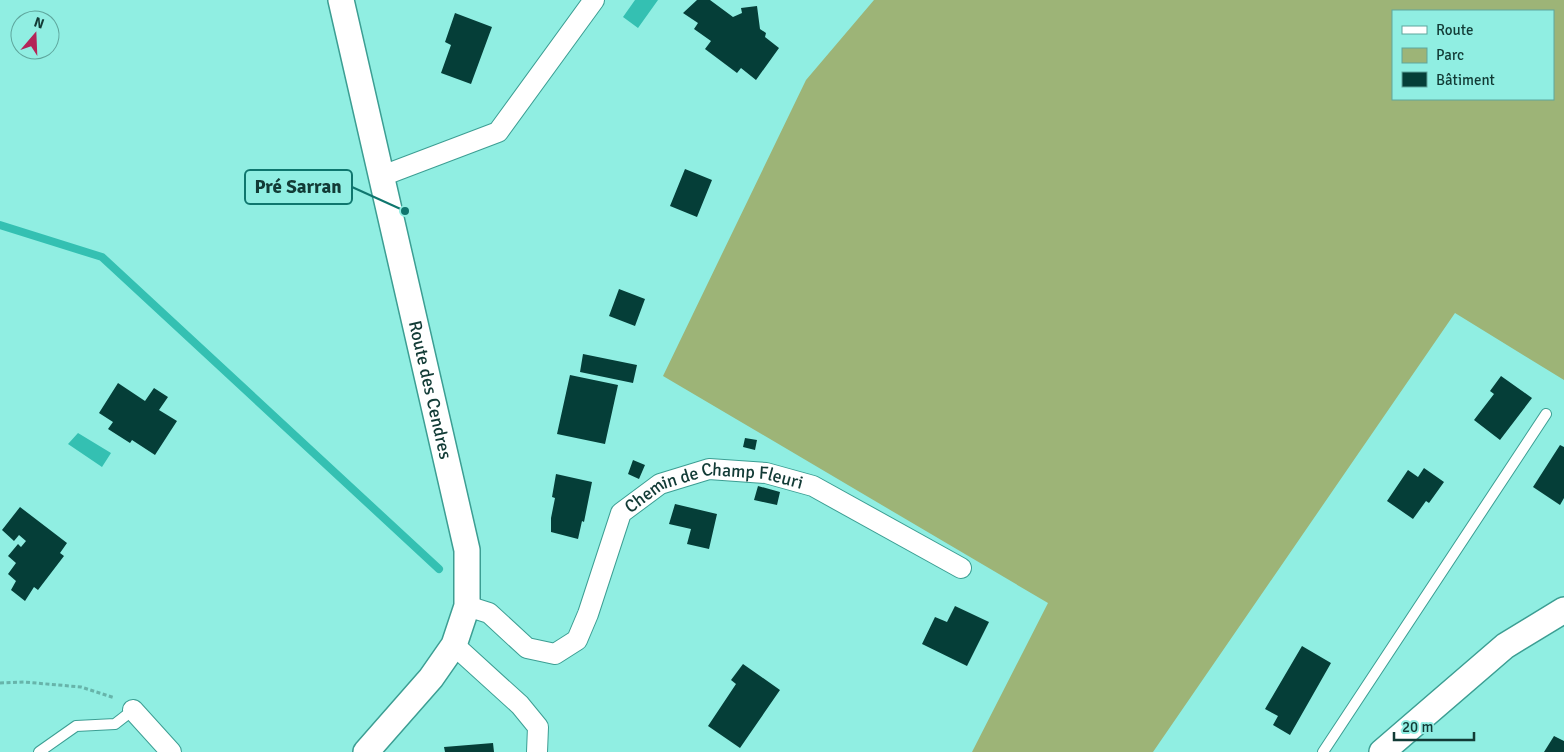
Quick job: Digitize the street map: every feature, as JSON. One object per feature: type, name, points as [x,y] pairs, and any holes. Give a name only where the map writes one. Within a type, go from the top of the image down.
[{"type":"street","name":"Route des Cendres","points":[[342,0],[467,550],[467,606],[454,645],[431,678],[366,752]]},
{"type":"street","points":[[382,176],[498,132],[594,0]]},
{"type":"street","name":"Chemin de Champ Fleuri","points":[[467,606],[489,613],[528,648],[555,654],[577,640],[588,614],[621,513],[660,484],[709,469],[766,473],[813,486],[961,568]]},
{"type":"street","points":[[1382,752],[1505,646],[1564,610]]},
{"type":"street","points":[[454,645],[520,704],[538,727],[537,752]]},
{"type":"street","points":[[133,710],[171,752]]},
{"type":"lane","points":[[1322,752],[1546,414]]},
{"type":"lane","points":[[40,752],[76,726],[116,724],[133,710]]},
{"type":"path","points":[[0,683],[24,682],[81,687],[115,698],[133,710]]},
{"type":"green space","points":[[874,0],[1564,0],[1564,380],[1455,313],[1153,752],[972,752],[1048,603],[663,376],[806,80]]},
{"type":"shaded area","points":[[635,0],[658,0],[638,28],[623,17]]},
{"type":"shaded area","points":[[78,433],[111,453],[102,467],[68,444]]},
{"type":"building","points":[[697,0],[710,0],[733,17],[742,13],[741,8],[757,6],[760,29],[766,33],[765,37],[779,48],[756,80],[741,68],[737,73],[705,49],[711,41],[694,29],[698,23],[683,13]]},
{"type":"building","points":[[455,13],[492,27],[471,84],[441,73],[451,45],[445,42]]},
{"type":"building","points":[[685,169],[712,180],[697,217],[670,206]]},
{"type":"building","points":[[619,289],[645,299],[635,326],[609,316]]},
{"type":"building","points":[[583,354],[637,365],[633,383],[580,372]]},
{"type":"building","points":[[570,375],[618,385],[605,444],[557,434]]},
{"type":"building","points":[[1501,376],[1532,398],[1500,440],[1474,420],[1494,394],[1490,391]]},
{"type":"building","points":[[118,383],[145,401],[154,388],[168,397],[159,410],[177,421],[155,455],[132,440],[130,443],[108,429],[113,422],[99,413]]},
{"type":"building","points":[[745,438],[757,440],[755,450],[743,447]]},
{"type":"building","points":[[1560,445],[1564,447],[1564,498],[1560,505],[1533,487]]},
{"type":"building","points":[[633,460],[645,465],[639,479],[628,474]]},
{"type":"building","points":[[1424,468],[1444,482],[1429,503],[1426,501],[1413,519],[1387,501],[1408,470],[1418,477]]},
{"type":"building","points":[[556,474],[592,482],[584,522],[582,521],[578,539],[551,532],[551,518],[555,498],[552,497]]},
{"type":"building","points":[[758,486],[780,492],[777,505],[754,500]]},
{"type":"building","points":[[675,504],[717,514],[709,549],[687,544],[691,529],[669,524]]},
{"type":"building","points":[[20,507],[67,543],[60,553],[64,556],[38,590],[34,587],[25,601],[11,590],[16,581],[8,574],[16,563],[8,556],[18,544],[21,547],[26,541],[19,535],[14,541],[2,530]]},
{"type":"building","points":[[955,606],[989,622],[967,666],[922,644],[935,617],[947,622]]},
{"type":"building","points":[[1302,646],[1331,663],[1290,735],[1273,725],[1278,716],[1265,709]]},
{"type":"building","points":[[743,664],[780,690],[740,748],[708,726],[736,684],[731,680]]},
{"type":"building","points":[[1554,736],[1564,741],[1564,752],[1544,752]]},
{"type":"building","points":[[493,743],[494,752],[445,752],[444,747]]},
{"type":"waterway","points":[[0,225],[102,257],[439,569]]},
{"type":"place","name":"Pré Sarran","points":[[405,211]]}]
